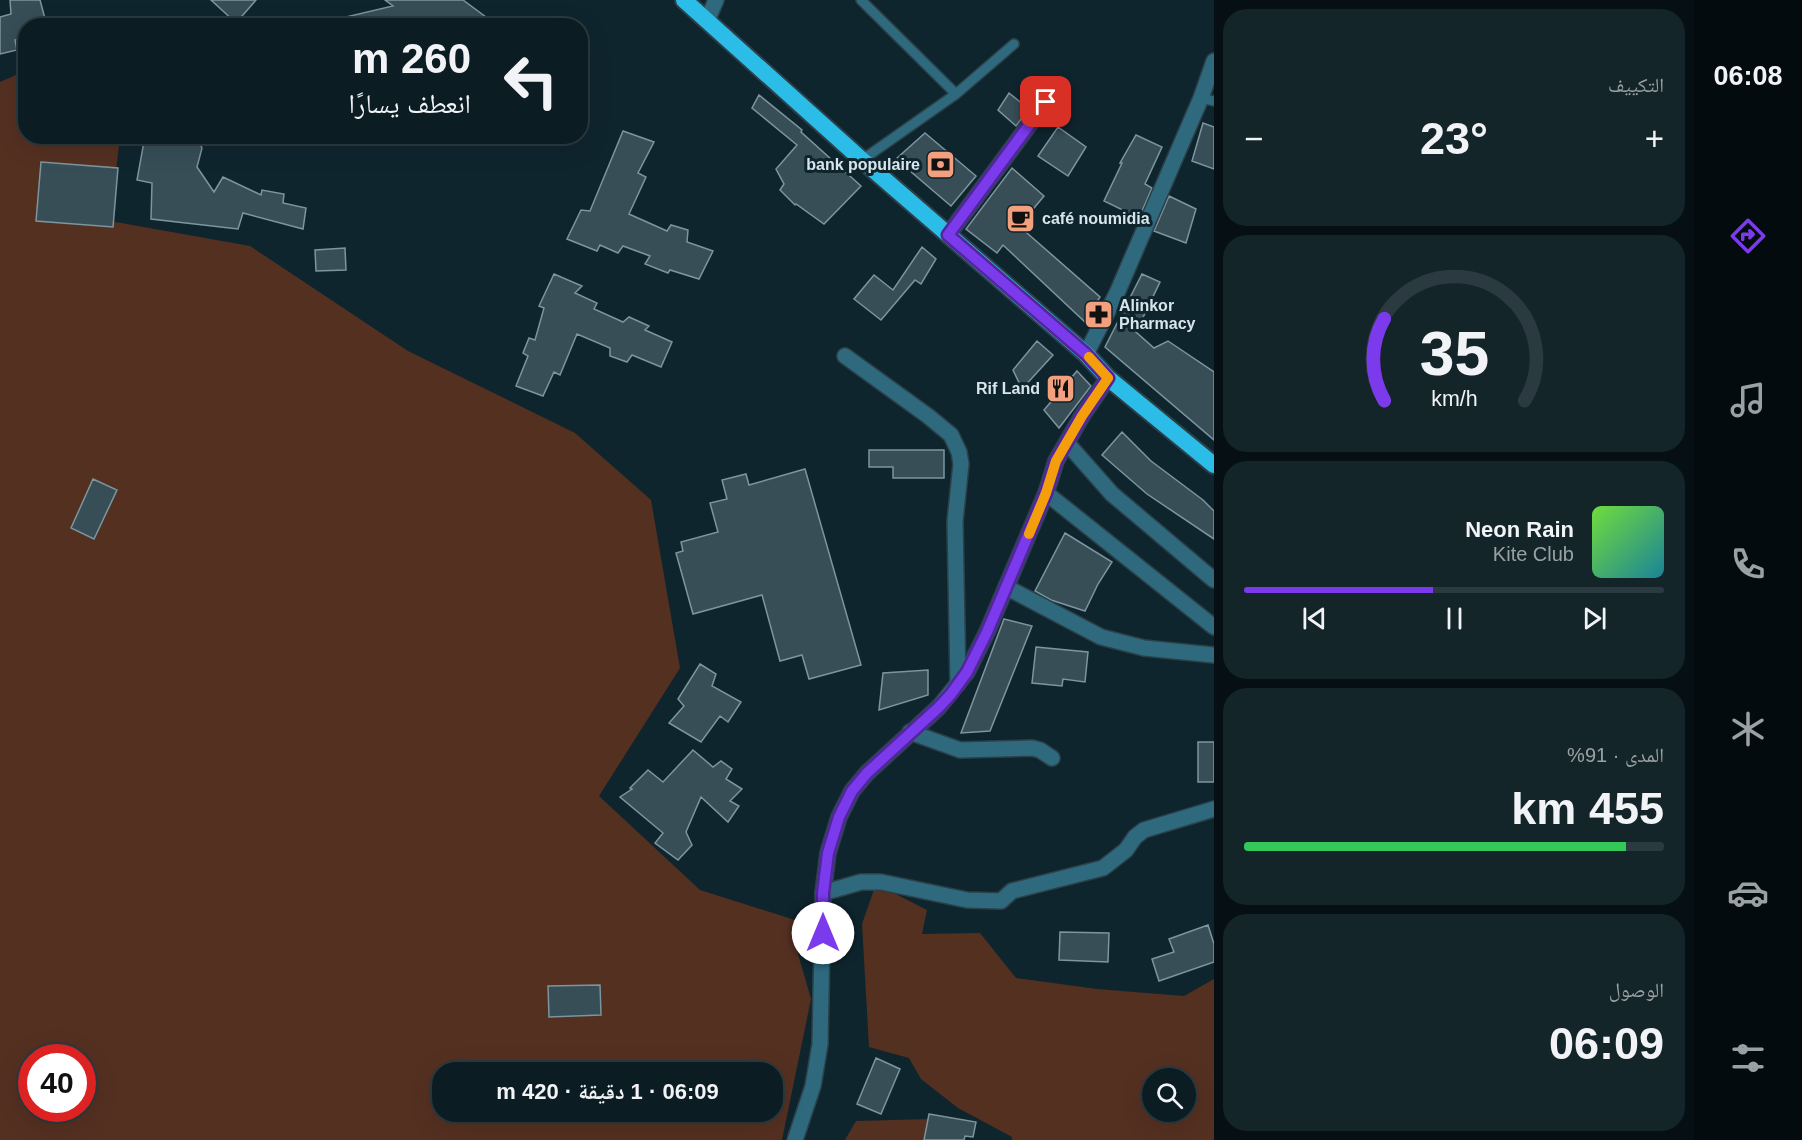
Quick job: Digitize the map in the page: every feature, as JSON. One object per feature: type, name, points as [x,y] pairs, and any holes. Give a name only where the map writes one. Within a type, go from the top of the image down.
[{"type":"highway","points":[[684,0],[862,160],[1086,354],[1108,378],[1214,465]]},
{"type":"street","points":[[707,21],[716,0]]},
{"type":"street","points":[[1086,354],[1117,293],[1207,99],[1214,61]]},
{"type":"street","points":[[948,235],[1046,102]]},
{"type":"street","points":[[845,356],[951,435],[959,452],[961,464],[955,521],[958,684]]},
{"type":"street","points":[[795,1140],[813,1086],[820,1044],[823,893],[828,853],[839,817],[852,791],[867,773],[939,707],[958,684],[977,652],[1006,587],[1046,493],[1056,461],[1108,378]]},
{"type":"street","points":[[1067,443],[1112,494],[1214,580]]},
{"type":"street","points":[[1046,493],[1214,627]]},
{"type":"street","points":[[1006,587],[1101,637],[1144,648],[1214,655]]},
{"type":"street","points":[[910,732],[960,750],[1032,748],[1052,758]]},
{"type":"street","points":[[823,893],[861,882],[881,882],[967,900],[1001,901],[1012,891],[1103,868],[1126,850],[1135,837],[1144,830],[1214,809]]},
{"type":"lane","points":[[861,0],[956,94]]},
{"type":"lane","points":[[862,160],[956,94],[1014,44]]},
{"type":"shaded area","points":[[18,74],[18,144],[119,144],[110,221],[250,246],[408,351],[575,433],[651,500],[680,668],[599,796],[700,890],[795,920],[796,947],[811,999],[782,1140],[0,1140],[0,82]]},
{"type":"shaded area","points":[[876,884],[927,910],[922,934],[980,933],[1016,978],[1097,989],[1184,996],[1214,979],[1214,1140],[1012,1140],[1012,1137],[958,1108],[921,1079],[909,1058],[869,1047],[862,924]]},
{"type":"shaded area","points":[[931,1119],[928,1140],[845,1140],[856,1121]]},
{"type":"building","points":[[10,0],[40,0],[45,18],[18,18],[18,39],[15,40],[17,50],[0,54],[0,17],[11,14]]},
{"type":"building","points":[[211,0],[256,0],[240,18],[231,18]]},
{"type":"building","points":[[385,0],[463,0],[487,18],[342,18],[393,6]]},
{"type":"building","points":[[1009,93],[1029,109],[1016,126],[998,110]]},
{"type":"building","points":[[759,95],[802,130],[801,132],[861,186],[824,224],[795,205],[780,190],[784,184],[776,169],[797,145],[752,108]]},
{"type":"building","points":[[1203,123],[1214,127],[1214,169],[1192,161]]},
{"type":"building","points":[[1058,127],[1086,147],[1068,176],[1038,156]]},
{"type":"building","points":[[623,131],[654,142],[638,173],[646,177],[629,214],[667,231],[671,225],[688,230],[687,242],[713,251],[699,279],[670,270],[668,273],[645,264],[650,256],[623,246],[618,253],[600,245],[597,251],[567,239],[581,210],[590,211]]},
{"type":"building","points":[[925,133],[976,176],[951,206],[896,159]]},
{"type":"building","points":[[1136,135],[1162,147],[1145,184],[1152,188],[1139,218],[1104,201],[1122,163],[1120,163]]},
{"type":"building","points":[[144,144],[200,144],[202,148],[197,167],[214,192],[223,177],[261,195],[262,190],[284,194],[283,203],[306,208],[303,229],[243,213],[238,229],[151,219],[152,183],[137,180]]},
{"type":"building","points":[[41,162],[118,168],[113,227],[36,221]]},
{"type":"building","points":[[1012,168],[1044,196],[1019,226],[1100,297],[1085,322],[1003,245],[997,253],[966,229]]},
{"type":"building","points":[[1169,196],[1196,209],[1186,243],[1154,231]]},
{"type":"building","points":[[922,247],[936,259],[921,284],[915,280],[881,320],[854,299],[874,275],[893,290]]},
{"type":"building","points":[[345,248],[346,270],[316,271],[315,250]]},
{"type":"building","points":[[554,274],[582,286],[575,293],[597,303],[594,309],[623,322],[629,317],[649,326],[645,330],[672,342],[661,367],[632,355],[627,362],[610,356],[610,348],[577,334],[560,375],[554,372],[543,396],[516,386],[528,356],[523,353],[529,338],[535,340],[544,308],[539,306]]},
{"type":"building","points":[[1142,274],[1160,282],[1136,332],[1154,348],[1168,341],[1214,372],[1214,440],[1105,347]]},
{"type":"building","points":[[1037,341],[1053,355],[1022,389],[1013,370]]},
{"type":"building","points":[[1077,371],[1091,386],[1059,428],[1044,410]]},
{"type":"building","points":[[1122,432],[1151,461],[1214,511],[1214,539],[1147,494],[1102,455]]},
{"type":"building","points":[[869,450],[944,450],[944,478],[893,478],[893,467],[869,467]]},
{"type":"building","points":[[805,469],[861,665],[809,679],[802,655],[780,661],[762,595],[693,614],[676,553],[683,551],[681,542],[718,532],[710,503],[727,499],[722,480],[746,474],[749,485]]},
{"type":"building","points":[[93,479],[117,490],[94,539],[71,528]]},
{"type":"building","points":[[1065,533],[1112,562],[1085,611],[1051,600],[1035,591]]},
{"type":"building","points":[[1004,619],[1032,626],[990,731],[961,733]]},
{"type":"building","points":[[1036,647],[1088,652],[1085,682],[1063,679],[1062,686],[1032,683]]},
{"type":"building","points":[[700,664],[716,674],[712,686],[741,702],[728,722],[720,716],[701,742],[669,723],[684,706],[678,699]]},
{"type":"building","points":[[928,670],[928,695],[879,710],[883,673]]},
{"type":"building","points":[[1198,742],[1214,742],[1214,782],[1198,782]]},
{"type":"building","points":[[693,750],[713,767],[721,761],[732,769],[726,779],[742,789],[730,801],[739,806],[728,822],[701,797],[686,832],[692,845],[678,860],[655,843],[663,833],[620,797],[632,789],[630,788],[648,770],[663,782]]},
{"type":"building","points":[[1208,925],[1214,944],[1214,962],[1159,981],[1152,959],[1174,952],[1169,939]]},
{"type":"building","points":[[1060,932],[1109,933],[1108,962],[1059,960]]},
{"type":"building","points":[[600,985],[601,1015],[549,1017],[548,986]]},
{"type":"building","points":[[876,1058],[900,1069],[881,1114],[857,1104]]},
{"type":"building","points":[[929,1114],[976,1122],[973,1137],[965,1136],[964,1140],[924,1140]]},
{"type":"slow traffic","points":[[1029,534],[1056,461],[1082,416],[1108,378],[1089,357]]},
{"type":"place","name":"bank populaire","points":[[941,164]]},
{"type":"place","name":"café noumidia","points":[[1021,218]]},
{"type":"place","name":"Alinkor Pharmacy","points":[[1098,314]]},
{"type":"place","name":"Rif Land","points":[[1061,388]]},
{"type":"route","points":[[823,933],[823,893],[828,853],[839,817],[852,791],[867,773],[939,707],[967,672],[987,632],[1046,493],[1056,461],[1082,416],[1108,378],[1086,354],[948,235],[1046,102]]}]
